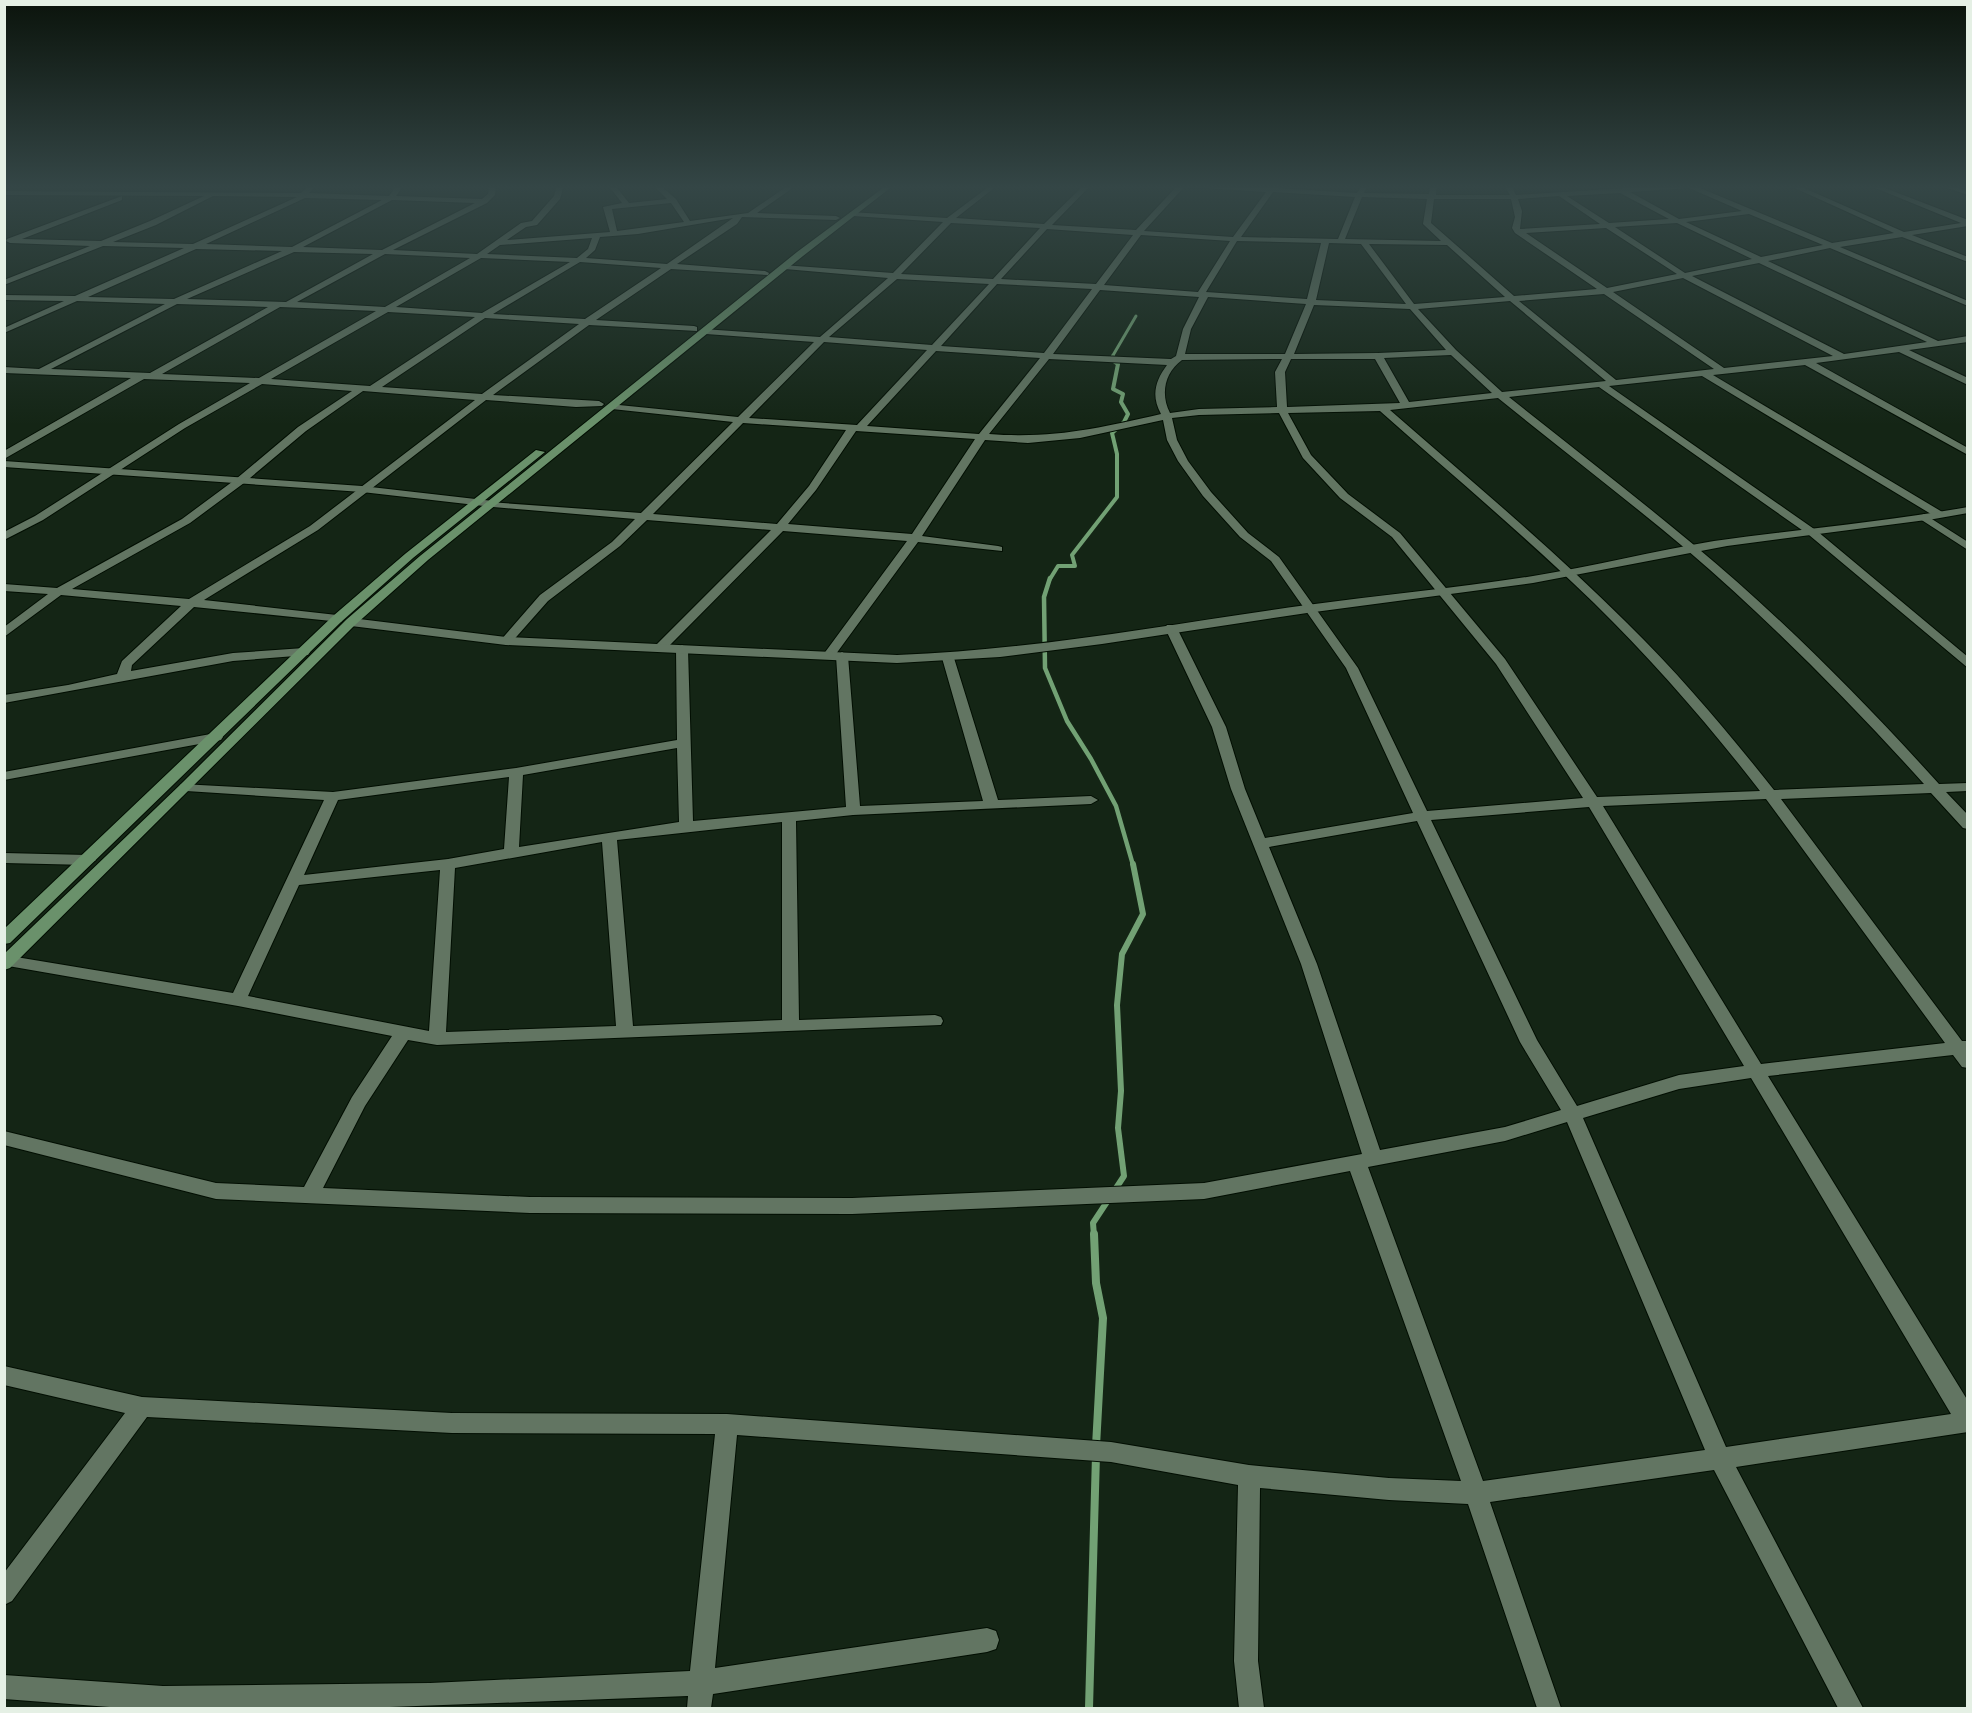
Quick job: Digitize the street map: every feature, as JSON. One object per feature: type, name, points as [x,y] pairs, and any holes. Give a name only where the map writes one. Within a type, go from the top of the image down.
[{"type":"main road","points":[[6,962],[351,622],[424,558],[612,406],[775,265]]},
{"type":"main road","points":[[4,939],[337,620],[409,556],[599,404],[788,265]]},
{"type":"main road","points":[[253,701],[271,703]]},
{"type":"street","points":[[4,283],[48,265]]},
{"type":"street","points":[[4,331],[154,265]]},
{"type":"street","points":[[40,371],[177,301],[258,265]]},
{"type":"street","points":[[4,456],[148,375],[358,265]]},
{"type":"street","points":[[4,537],[114,472],[182,426],[463,265]]},
{"type":"street","points":[[4,633],[58,592],[186,521],[240,481],[302,429],[483,316],[571,265]]},
{"type":"street","points":[[643,265],[765,273]]},
{"type":"street","points":[[123,676],[126,664],[190,603],[314,528],[483,398],[586,323],[673,265]]},
{"type":"street","points":[[506,641],[544,598],[616,544],[821,340],[905,265]]},
{"type":"street","points":[[660,648],[781,527],[857,427],[1011,265]]},
{"type":"street","points":[[853,811],[836,656],[982,437],[1114,265]]},
{"type":"street","points":[[1220,265],[1202,296],[1176,359],[1162,378],[1160,403],[1167,416],[1172,440],[1183,462],[1208,494],[1244,535],[1275,559],[1352,668],[1529,1042],[1572,1113],[1720,1459],[1851,1708]]},
{"type":"street","points":[[4,1375],[142,1407],[452,1423],[727,1424],[1111,1452],[1248,1476],[1389,1489],[1476,1492],[1968,1422],[1593,802],[1501,662],[1396,536],[1344,496],[1307,456],[1282,410],[1280,372],[1297,339],[1311,302],[1320,265]]},
{"type":"street","points":[[1381,265],[1412,307],[1453,352],[1500,395],[1691,548],[1826,672],[1881,728],[1968,825]]},
{"type":"street","points":[[1473,265],[1614,382]]},
{"type":"street","points":[[1568,265],[1722,371]]},
{"type":"street","points":[[1667,265],[1845,358]]},
{"type":"street","points":[[785,267],[1202,296],[1412,307],[1606,291],[1731,265]]},
{"type":"street","points":[[1772,265],[1938,344]]},
{"type":"street","points":[[1875,265],[1968,304]]},
{"type":"street","points":[[4,297],[386,309],[1102,360],[1378,356],[1453,352]]},
{"type":"street","points":[[612,406],[741,420],[982,437],[1047,439],[1105,431],[1167,416],[1218,411],[1382,408],[1845,358],[1968,339]]},
{"type":"street","points":[[1902,350],[1968,382]]},
{"type":"street","points":[[1378,356],[1406,405]]},
{"type":"street","points":[[1807,362],[1968,452]]},
{"type":"street","points":[[4,370],[259,381],[576,405],[599,404]]},
{"type":"street","points":[[12,380],[28,371]]},
{"type":"street","points":[[1704,373],[1940,515]]},
{"type":"street","points":[[1600,384],[1813,533],[1968,664]]},
{"type":"street","points":[[1382,408],[1568,573],[1624,627],[1698,707],[1769,794],[1964,1052]]},
{"type":"street","points":[[4,464],[362,489],[493,504],[915,538],[998,549]]},
{"type":"street","points":[[351,622],[506,641],[897,659],[948,658],[1050,647],[1309,609],[1445,593],[1568,573],[1691,548],[1968,510]]},
{"type":"street","points":[[1924,517],[1968,547]]},
{"type":"street","points":[[4,588],[265,609],[337,620]]},
{"type":"street","points":[[1171,628],[1219,727],[1238,789],[1262,843],[1309,964],[1365,1160],[1549,1708]]},
{"type":"street","points":[[682,649],[686,826]]},
{"type":"street","points":[[4,699],[68,689],[215,659],[270,652],[304,652]]},
{"type":"street","points":[[948,658],[992,805]]},
{"type":"street","points":[[4,776],[216,737]]},
{"type":"street","points":[[186,787],[333,796],[516,772],[684,743]]},
{"type":"street","points":[[511,853],[516,772]]},
{"type":"street","points":[[1262,843],[1423,816],[1593,802],[1968,787]]},
{"type":"street","points":[[238,1000],[333,796]]},
{"type":"street","points":[[292,881],[448,864],[609,836],[686,826],[853,811],[1091,800]]},
{"type":"street","points":[[789,816],[791,1025]]},
{"type":"street","points":[[609,836],[625,1033]]},
{"type":"street","points":[[4,858],[88,860]]},
{"type":"street","points":[[437,1040],[448,864]]},
{"type":"street","points":[[6,962],[238,1000],[437,1040],[935,1021]]},
{"type":"street","points":[[310,1194],[358,1102],[403,1033]]},
{"type":"street","points":[[4,1138],[216,1191],[530,1205],[852,1206],[1204,1191],[1505,1134],[1572,1113],[1615,1103],[1678,1082],[1757,1071],[1964,1052]]},
{"type":"street","points":[[4,1593],[142,1407]]},
{"type":"street","points":[[699,1708],[727,1424]]},
{"type":"street","points":[[1248,1476],[1246,1661],[1251,1708]]},
{"type":"street","points":[[4,1686],[163,1699],[430,1695],[701,1683],[987,1640]]},
{"type":"waterway","points":[[1112,357],[1136,316]]},
{"type":"waterway","points":[[1050,579],[1058,566],[1075,566],[1072,555],[1117,497],[1117,454],[1112,433],[1124,422],[1128,414],[1121,402],[1123,394],[1113,389],[1118,364],[1111,359],[1113,356]]},
{"type":"waterway","points":[[1050,578],[1044,597],[1045,668],[1067,721],[1091,759],[1116,806],[1133,865]]},
{"type":"waterway","points":[[1094,1236],[1093,1223],[1124,1176],[1118,1128],[1121,1091],[1117,1005],[1122,954],[1143,914],[1133,864]]},
{"type":"waterway","points":[[1094,1234],[1096,1283],[1103,1318],[1096,1446]]},
{"type":"waterway","points":[[1089,1708],[1096,1455]]}]
